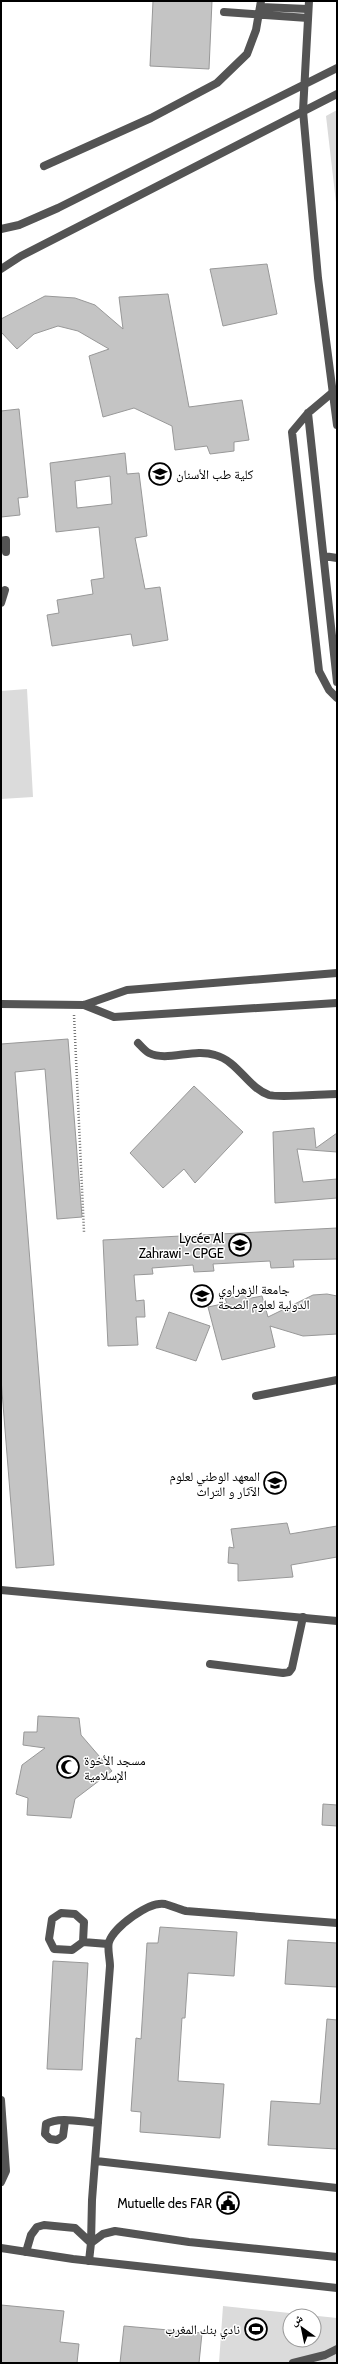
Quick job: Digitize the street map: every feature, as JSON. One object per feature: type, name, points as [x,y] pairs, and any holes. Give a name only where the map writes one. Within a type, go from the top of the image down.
[{"type":"street","points":[[44,166],[151,118],[217,83],[247,54],[260,16],[261,4],[309,5],[303,84],[303,111],[318,278],[337,425]]},
{"type":"street","points":[[224,12],[260,16],[308,18]]},
{"type":"street","points":[[1,229],[19,225],[58,208],[337,68]]},
{"type":"street","points":[[1,269],[21,256],[337,94]]},
{"type":"street","points":[[333,392],[308,413],[292,432],[319,671],[329,690],[337,698]]},
{"type":"street","points":[[308,413],[337,682]]},
{"type":"street","points":[[1,541],[6,540],[6,552]]},
{"type":"street","points":[[324,556],[337,558]]},
{"type":"street","points":[[1,603],[5,590]]},
{"type":"street","points":[[1,1004],[74,1006],[84,1005],[127,990],[337,973]]},
{"type":"street","points":[[84,1005],[114,1017],[337,1003]]},
{"type":"street","points":[[138,1042],[148,1053],[162,1056],[195,1052],[218,1055],[231,1063],[257,1087],[270,1095],[337,1094]]},
{"type":"street","points":[[256,1396],[337,1380]]},
{"type":"street","points":[[1,1590],[337,1621]]},
{"type":"street","points":[[210,1664],[283,1673],[289,1672],[292,1668],[303,1617]]},
{"type":"street","points":[[89,2261],[110,1974],[108,1944],[112,1935],[145,1908],[157,1904],[166,1904],[186,1911],[337,1923]]},
{"type":"street","points":[[83,1942],[84,1922],[75,1914],[61,1913],[52,1920],[49,1939],[54,1949],[72,1950],[83,1942],[108,1944]]},
{"type":"street","points":[[1,2100],[6,2171],[1,2182]]},
{"type":"street","points":[[65,2120],[98,2123]]},
{"type":"street","points":[[96,2161],[337,2188]]},
{"type":"street","points":[[26,2252],[31,2234],[38,2227],[44,2225],[75,2228],[91,2243]]},
{"type":"street","points":[[91,2243],[103,2234],[115,2232],[189,2242],[337,2257]]},
{"type":"street","points":[[1,2248],[89,2261],[337,2288]]},
{"type":"street","points":[[293,2363],[325,2356],[337,2349]]},
{"type":"path","points":[[74,1006],[84,1232]]},
{"type":"shaded area","points":[[337,110],[337,211],[326,116]]},
{"type":"shaded area","points":[[27,689],[33,797],[1,799],[1,691]]},
{"type":"shaded area","name":"نادي بنك المغرب","points":[[223,2306],[282,2312],[282,2348],[322,2348],[322,2316],[337,2318],[337,2363],[219,2363]]},
{"type":"building","points":[[153,1],[212,1],[209,69],[150,66]]},
{"type":"building","points":[[267,264],[277,314],[223,326],[210,269]]},
{"type":"building","points":[[168,294],[189,407],[242,400],[249,440],[234,442],[234,451],[210,454],[207,446],[175,450],[172,426],[134,408],[103,417],[89,356],[109,349],[78,331],[58,326],[34,334],[17,349],[1,332],[1,319],[45,296],[75,298],[95,305],[123,329],[119,297]]},
{"type":"building","points":[[19,409],[28,497],[18,498],[20,515],[1,517],[1,411]]},
{"type":"building","points":[[125,453],[127,474],[139,473],[147,536],[135,538],[145,589],[160,587],[168,640],[133,646],[131,634],[52,646],[47,615],[59,613],[57,600],[93,594],[91,580],[104,578],[99,527],[56,532],[50,463]],"holes":[[[110,476],[112,504],[77,508],[75,481]]]},
{"type":"building","points":[[68,1039],[82,1217],[57,1219],[45,1069],[15,1072],[54,1565],[16,1568],[1,1379],[1,1044]]},
{"type":"building","points":[[194,1086],[243,1132],[195,1183],[184,1169],[163,1188],[130,1153]]},
{"type":"building","points":[[314,1128],[316,1148],[337,1133],[337,1152],[297,1149],[303,1182],[337,1179],[337,1198],[275,1203],[273,1132]]},
{"type":"building","points":[[337,1228],[337,1259],[293,1260],[294,1267],[271,1268],[270,1261],[213,1264],[214,1271],[194,1272],[193,1265],[152,1268],[153,1274],[134,1275],[136,1301],[144,1300],[145,1317],[136,1317],[138,1345],[108,1346],[103,1240]]},
{"type":"building","points":[[246,1294],[246,1299],[262,1296],[268,1317],[313,1295],[327,1294],[337,1296],[337,1334],[303,1336],[270,1326],[275,1347],[222,1360],[208,1307],[227,1303],[225,1299]]},
{"type":"building","points":[[169,1312],[210,1326],[196,1361],[156,1348]]},
{"type":"building","name":"المعهد الوطني لعلوم الآثار و التراث","points":[[287,1523],[290,1534],[337,1526],[337,1557],[291,1565],[293,1577],[238,1581],[238,1564],[228,1563],[229,1547],[234,1548],[231,1529]]},
{"type":"building","name":"مسجد الأخوة الإسلامية","points":[[38,1716],[79,1718],[81,1735],[112,1771],[75,1799],[71,1818],[27,1815],[28,1798],[16,1794],[22,1765],[45,1748],[23,1745],[24,1732],[37,1732]]},
{"type":"building","points":[[323,1804],[337,1805],[337,1826],[322,1825]]},
{"type":"building","points":[[160,1927],[237,1932],[234,1976],[188,1973],[185,2018],[182,2018],[178,2081],[224,2084],[220,2138],[140,2132],[141,2112],[131,2111],[136,2038],[141,2039],[147,1943],[158,1943]]},
{"type":"building","points":[[288,1940],[337,1943],[337,1987],[285,1984]]},
{"type":"building","points":[[53,1961],[88,1963],[82,2070],[47,2069]]},
{"type":"building","points":[[327,2019],[337,2020],[337,2149],[268,2145],[271,2101],[320,2104]]},
{"type":"building","points":[[1,2305],[64,2311],[60,2342],[79,2344],[77,2363],[1,2363]]},
{"type":"building","points":[[124,2326],[202,2333],[199,2363],[120,2363]]},
{"type":"place","name":"كلية طب الأسنان","points":[[160,474]]},
{"type":"place","name":"Lycée Al Zahrawi - CPGE","points":[[240,1245]]},
{"type":"place","name":"جامعة الزهراوي الدولية لعلوم الصحة","points":[[202,1296]]},
{"type":"place","name":"المعهد الوطني لعلوم الآثار و التراث","points":[[275,1483]]},
{"type":"place","name":"مسجد الأخوة الإسلامية","points":[[68,1767]]},
{"type":"place","name":"Mutuelle des FAR","points":[[228,2203]]},
{"type":"place","name":"نادي بنك المغرب","points":[[256,2329]]}]
